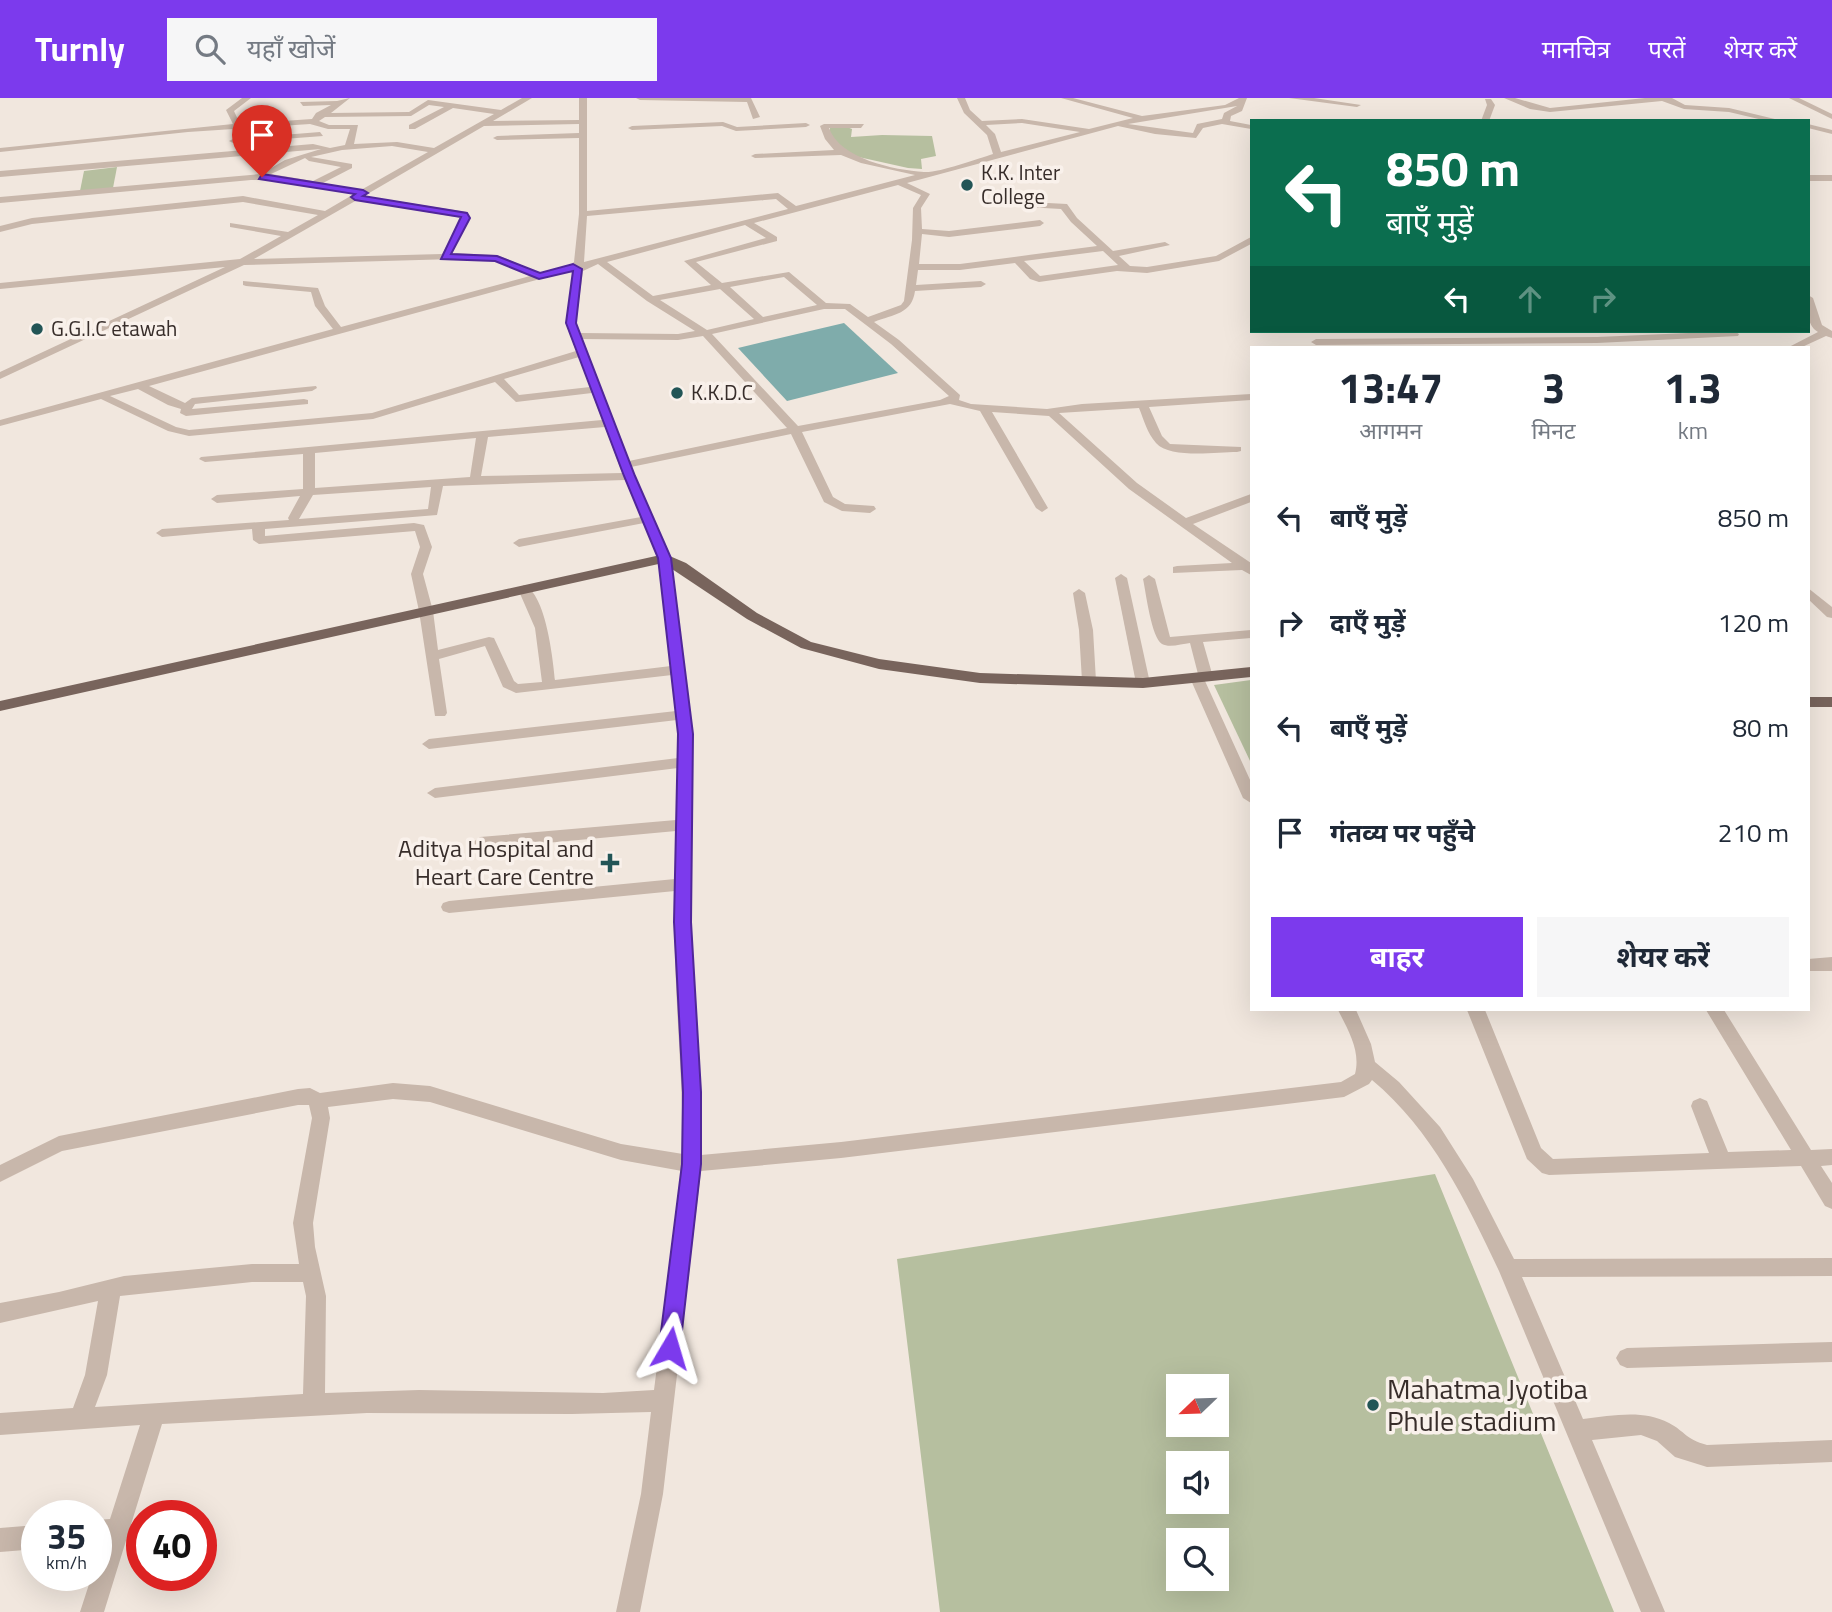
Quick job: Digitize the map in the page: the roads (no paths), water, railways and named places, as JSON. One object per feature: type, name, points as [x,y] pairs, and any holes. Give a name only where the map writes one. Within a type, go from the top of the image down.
[{"type":"main road","points":[[0,706],[665,558],[681,566],[752,616],[806,645],[879,664],[980,678],[1089,681],[1143,682],[1250,672]]},
{"type":"main road","points":[[1810,702],[1832,702]]},
{"type":"street","points":[[230,153],[237,127],[230,110],[247,98]]},
{"type":"street","points":[[316,118],[346,98]]},
{"type":"street","points":[[412,127],[465,98]]},
{"type":"street","points":[[0,376],[242,262],[528,98]]},
{"type":"street","points":[[583,98],[583,214],[571,323],[627,471],[665,558],[683,715],[685,762],[682,922],[692,1092],[692,1164],[652,1494],[628,1612]]},
{"type":"street","points":[[640,98],[750,100],[756,117]]},
{"type":"street","points":[[961,98],[967,111],[993,136],[998,156]]},
{"type":"street","points":[[1065,98],[1140,118]]},
{"type":"street","points":[[1293,98],[1357,102],[1361,115]]},
{"type":"street","points":[[1508,98],[1539,109],[1555,119]]},
{"type":"street","points":[[1539,109],[1665,98],[1684,107],[1729,110],[1770,119]]},
{"type":"street","points":[[1793,98],[1832,117]]},
{"type":"street","points":[[0,423],[139,385],[198,375],[339,331],[539,276],[1140,118],[1199,111],[1242,100]]},
{"type":"street","points":[[1226,120],[1227,115],[1239,109],[1242,100]]},
{"type":"street","points":[[1486,119],[1491,106],[1488,100]]},
{"type":"street","points":[[0,150],[316,118],[411,114],[424,102],[502,113]]},
{"type":"street","points":[[303,104],[336,103]]},
{"type":"street","points":[[727,117],[737,117]]},
{"type":"street","points":[[747,117],[797,118],[806,125]]},
{"type":"street","points":[[316,118],[328,127],[355,127],[348,149]]},
{"type":"street","points":[[1119,124],[1192,136],[1197,135],[1202,125],[1226,120],[1250,127]]},
{"type":"street","points":[[981,123],[1022,121],[1092,131]]},
{"type":"street","points":[[483,124],[502,126],[583,122]]},
{"type":"street","points":[[632,128],[723,124],[735,129],[806,125],[861,126]]},
{"type":"street","points":[[824,125],[826,136],[842,152],[865,161],[925,175]]},
{"type":"street","points":[[1810,126],[1832,132]]},
{"type":"street","points":[[233,141],[320,134]]},
{"type":"street","points":[[497,138],[583,135]]},
{"type":"street","points":[[313,185],[406,137]]},
{"type":"street","points":[[262,177],[269,170],[300,158],[330,151],[389,144],[435,152]]},
{"type":"street","points":[[0,174],[230,153],[240,157],[317,146],[330,151]]},
{"type":"street","points":[[755,156],[842,152]]},
{"type":"street","points":[[300,158],[357,161]]},
{"type":"street","points":[[103,190],[108,164]]},
{"type":"street","points":[[0,200],[262,177],[464,215],[466,218],[444,257]]},
{"type":"street","points":[[1810,178],[1832,178]]},
{"type":"street","points":[[867,321],[904,307],[909,302],[917,208],[926,194],[898,182]]},
{"type":"street","points":[[583,214],[778,196],[794,209]]},
{"type":"street","points":[[0,229],[32,221],[243,199],[327,214]]},
{"type":"street","points":[[1029,205],[1064,206],[1074,220],[1127,268]]},
{"type":"street","points":[[746,222],[774,239],[690,261],[762,321]]},
{"type":"street","points":[[917,231],[948,234],[1040,223]]},
{"type":"street","points":[[233,225],[290,235]]},
{"type":"street","points":[[1018,260],[1036,279],[1127,268],[1147,270],[1223,257],[1250,241]]},
{"type":"street","points":[[913,267],[960,267],[1165,245]]},
{"type":"street","points":[[0,286],[242,262],[444,257],[497,258],[539,276]]},
{"type":"street","points":[[600,261],[650,299],[705,332],[795,430],[828,499],[842,507],[870,509]]},
{"type":"street","points":[[650,299],[786,274],[824,306]]},
{"type":"street","points":[[246,283],[314,290],[320,306],[339,331]]},
{"type":"street","points":[[910,288],[981,284]]},
{"type":"street","points":[[1795,346],[1823,329],[1810,302]]},
{"type":"street","points":[[216,499],[627,471],[795,430],[943,403],[956,397],[936,377],[847,306],[824,306],[762,321],[667,337],[576,336]]},
{"type":"street","points":[[1477,333],[1484,342]]},
{"type":"street","points":[[1592,333],[1597,340]]},
{"type":"street","points":[[1316,342],[1351,345],[1439,344],[1597,340],[1659,334],[1734,334]]},
{"type":"street","points":[[103,395],[107,400],[172,429],[203,432],[373,416],[583,352]]},
{"type":"street","points":[[496,377],[516,399],[597,389]]},
{"type":"street","points":[[139,385],[155,395],[190,400],[312,388]]},
{"type":"street","points":[[950,400],[970,407],[1049,412],[1072,406],[1250,397]]},
{"type":"street","points":[[190,400],[186,413],[304,401]]},
{"type":"street","points":[[1142,404],[1151,421],[1154,436],[1166,447],[1237,449]]},
{"type":"street","points":[[984,408],[1042,508]]},
{"type":"street","points":[[1049,412],[1068,425],[1133,486],[1249,568]]},
{"type":"street","points":[[205,459],[610,423]]},
{"type":"street","points":[[475,480],[480,441],[484,436]]},
{"type":"street","points":[[293,518],[309,492],[309,451]]},
{"type":"street","points":[[162,533],[433,512],[438,482]]},
{"type":"street","points":[[1184,523],[1250,498]]},
{"type":"street","points":[[519,543],[648,519]]},
{"type":"street","points":[[259,526],[259,540],[421,528],[426,547],[417,574],[426,611],[440,713]]},
{"type":"street","points":[[1177,570],[1249,568]]},
{"type":"street","points":[[1121,578],[1143,682]]},
{"type":"street","points":[[1149,579],[1164,639],[1171,642],[1250,635]]},
{"type":"street","points":[[524,589],[542,628],[549,686]]},
{"type":"street","points":[[1079,593],[1086,630],[1089,681]]},
{"type":"street","points":[[1810,594],[1832,614]]},
{"type":"street","points":[[1196,640],[1202,678],[1250,796]]},
{"type":"street","points":[[433,656],[489,641],[509,686],[516,689],[678,670]]},
{"type":"street","points":[[429,744],[683,715]]},
{"type":"street","points":[[435,793],[685,762]]},
{"type":"street","points":[[480,843],[684,825]]},
{"type":"street","points":[[449,907],[683,884]]},
{"type":"street","points":[[1810,965],[1832,964]]},
{"type":"street","points":[[0,1174],[59,1144],[298,1097],[310,1097],[317,1101],[393,1091],[430,1094],[642,1157],[668,1162],[692,1164],[841,1150],[1344,1089],[1363,1079],[1368,1067],[1363,1046],[1347,1011]]},
{"type":"street","points":[[1476,1011],[1534,1153],[1549,1167],[1832,1157]]},
{"type":"street","points":[[1716,1011],[1832,1200]]},
{"type":"street","points":[[1368,1067],[1395,1086],[1412,1104],[1444,1147],[1468,1187],[1508,1268],[1653,1612]]},
{"type":"street","points":[[314,1404],[316,1296],[303,1223],[321,1118],[317,1101]]},
{"type":"street","points":[[1700,1106],[1721,1160]]},
{"type":"street","points":[[1508,1268],[1832,1267]]},
{"type":"street","points":[[0,1313],[59,1303],[111,1288],[240,1274],[310,1273]]},
{"type":"street","points":[[80,1419],[96,1375],[111,1288]]},
{"type":"street","points":[[1627,1358],[1832,1352]]},
{"type":"street","points":[[0,1424],[314,1404],[420,1401],[614,1404],[663,1400]]},
{"type":"street","points":[[112,1519],[154,1414]]},
{"type":"street","points":[[1575,1431],[1641,1424],[1664,1432],[1683,1449],[1707,1456],[1832,1451]]},
{"type":"street","points":[[0,1540],[21,1538]]},
{"type":"street","points":[[92,1612],[96,1591]]},
{"type":"water","points":[[844,323],[898,373],[787,401],[738,348]]},
{"type":"place","name":"K.K. Inter College","points":[[967,185]]},
{"type":"place","name":"G.G.I.C etawah","points":[[37,329]]},
{"type":"place","name":"K.K.D.C","points":[[677,393]]},
{"type":"place","name":"Aditya Hospital and Heart Care Centre","points":[[610,863]]},
{"type":"place","name":"Mahatma Jyotiba Phule stadium","points":[[1373,1405]]}]
